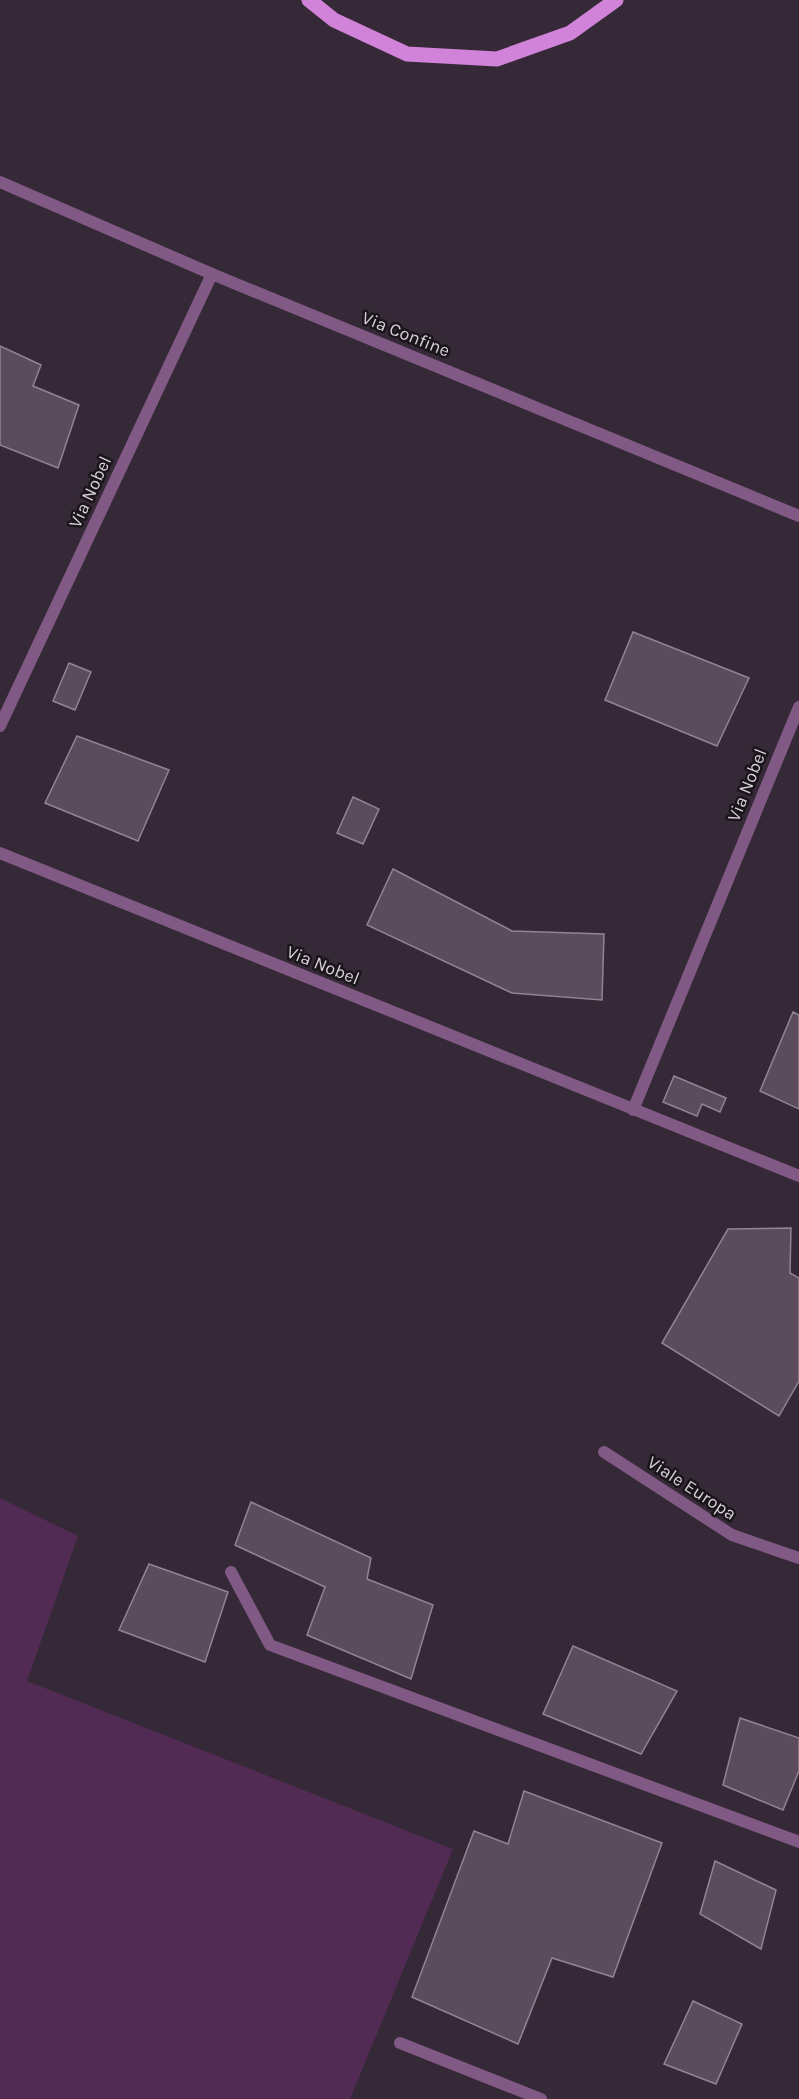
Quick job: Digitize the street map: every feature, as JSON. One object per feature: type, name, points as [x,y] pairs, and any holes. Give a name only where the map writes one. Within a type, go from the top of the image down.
[{"type":"main road","points":[[309,0],[334,20],[407,54],[497,59],[570,33],[616,0]]},
{"type":"street","name":"Via Confine","points":[[0,182],[212,274],[799,516]]},
{"type":"street","name":"Via Nobel","points":[[0,726],[212,274]]},
{"type":"street","name":"Via Nobel","points":[[633,1110],[799,707]]},
{"type":"street","name":"Via Nobel","points":[[0,853],[799,1176]]},
{"type":"street","name":"Viale Europa","points":[[604,1452],[732,1535],[799,1558]]},
{"type":"street","points":[[231,1572],[270,1645],[799,1842]]},
{"type":"street","points":[[400,2043],[541,2099]]},
{"type":"shaded area","points":[[0,1498],[78,1536],[27,1681],[453,1849],[350,2099],[0,2099]]},
{"type":"building","points":[[0,346],[41,365],[33,386],[79,405],[58,468],[0,445]]},
{"type":"building","points":[[633,632],[749,678],[717,746],[605,700]]},
{"type":"building","points":[[69,663],[91,672],[75,710],[53,701]]},
{"type":"building","points":[[77,736],[169,770],[138,841],[45,803]]},
{"type":"building","points":[[353,797],[379,809],[363,844],[337,833]]},
{"type":"building","points":[[393,869],[512,931],[604,934],[602,1000],[512,993],[367,925]]},
{"type":"building","points":[[793,1012],[799,1015],[799,1109],[760,1091]]},
{"type":"building","points":[[674,1076],[726,1098],[720,1112],[702,1104],[697,1116],[663,1102]]},
{"type":"building","points":[[791,1228],[790,1273],[799,1278],[799,1381],[779,1416],[662,1343],[728,1229]]},
{"type":"building","points":[[251,1502],[371,1558],[367,1579],[433,1605],[411,1679],[307,1635],[325,1587],[235,1545]]},
{"type":"building","points":[[149,1564],[228,1592],[205,1662],[119,1630]]},
{"type":"building","points":[[573,1646],[677,1691],[641,1754],[543,1714]]},
{"type":"building","points":[[740,1718],[799,1738],[799,1771],[783,1810],[723,1785]]},
{"type":"building","points":[[524,1791],[662,1843],[613,1977],[552,1958],[518,2044],[412,1997],[474,1831],[508,1844]]},
{"type":"building","points":[[715,1861],[776,1890],[761,1949],[700,1914]]},
{"type":"building","points":[[693,2001],[742,2024],[716,2084],[664,2064]]}]
